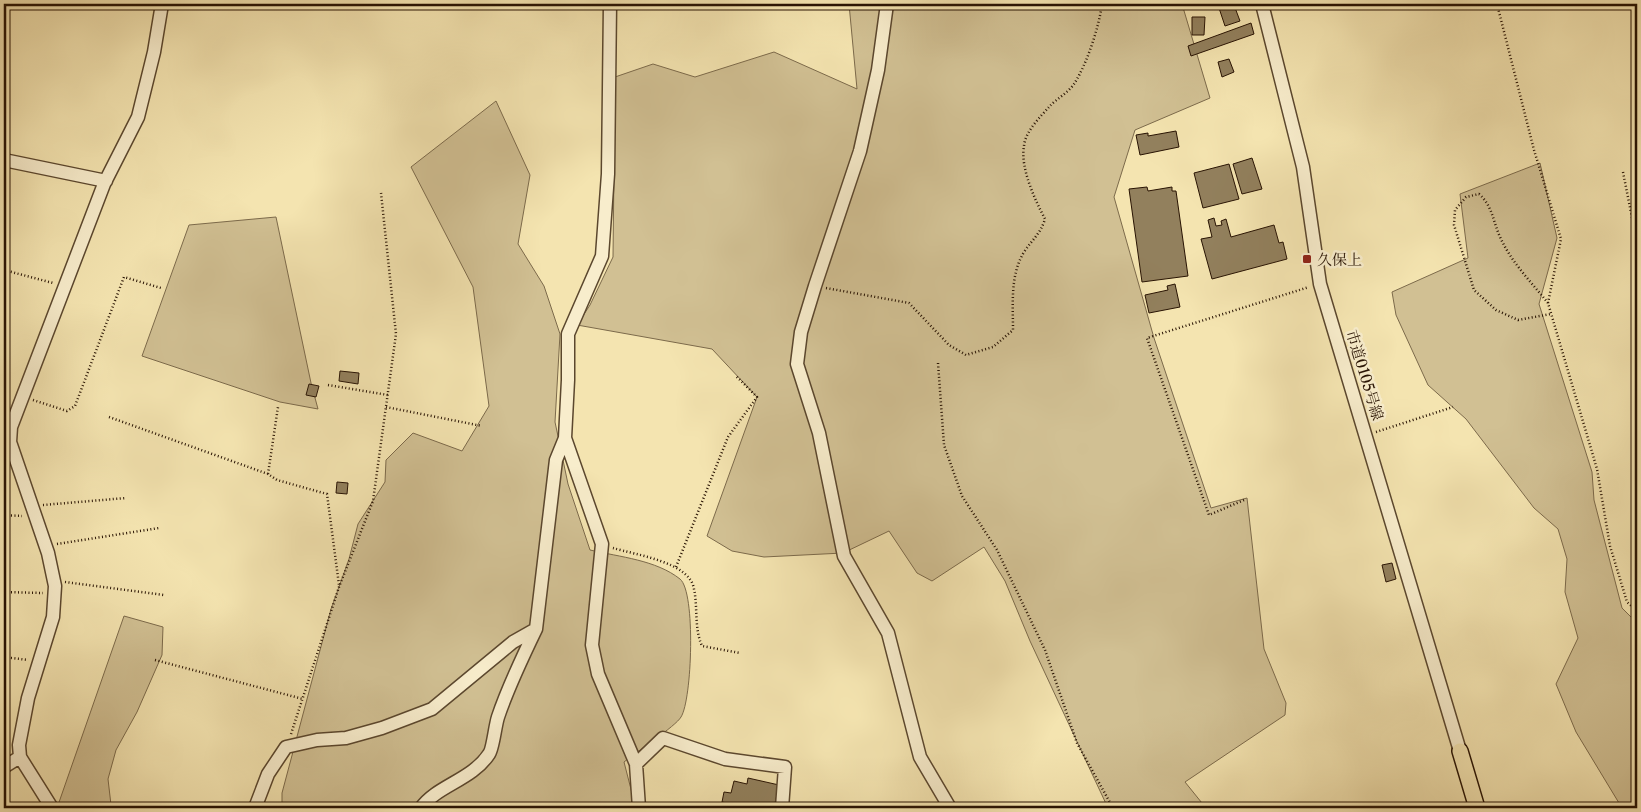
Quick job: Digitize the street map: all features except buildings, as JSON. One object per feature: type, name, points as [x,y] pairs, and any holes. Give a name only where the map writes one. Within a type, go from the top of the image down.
[{"type":"main road","points":[[1460,751],[1477,808]]},
{"type":"street","points":[[52,808],[20,757],[19,744],[26,708],[52,617],[54,587],[46,546],[10,442],[11,427],[63,285],[106,181],[138,117],[154,52],[162,4]]},
{"type":"street","points":[[421,808],[427,800],[478,768],[491,752],[493,731],[505,695],[536,629],[556,460],[565,438],[568,334],[602,256],[608,174],[610,4]]},
{"type":"street","points":[[887,4],[878,70],[860,151],[801,332],[797,364],[819,432],[843,553],[888,632],[920,757],[950,808]]},
{"type":"street","name":"市道0105号線","points":[[1262,4],[1303,167],[1320,284],[1460,751]]},
{"type":"street","points":[[4,160],[106,181]]},
{"type":"street","points":[[565,438],[602,544],[592,646],[598,674],[636,764],[639,808]]},
{"type":"street","points":[[254,808],[268,774],[286,747],[316,740],[346,738],[382,728],[432,709],[513,642],[536,629]]},
{"type":"street","points":[[636,764],[663,738],[725,760],[785,767],[782,808]]},
{"type":"street","points":[[4,766],[20,757]]},
{"type":"path","points":[[815,286],[909,303],[949,345],[966,355],[993,347],[1013,330],[1014,279],[1024,253],[1042,230],[1045,219],[1034,197],[1026,170],[1024,145],[1030,131],[1049,107],[1073,85],[1083,67],[1102,4]]},
{"type":"path","points":[[1497,4],[1534,150],[1561,239],[1548,303]]},
{"type":"path","points":[[1623,172],[1637,243]]},
{"type":"path","points":[[286,747],[339,587],[373,501],[396,334],[381,193]]},
{"type":"path","points":[[1551,314],[1518,320],[1496,310],[1474,290],[1454,225],[1455,210],[1466,197],[1478,194],[1485,199],[1501,240],[1517,265],[1548,303],[1597,468],[1610,546],[1628,602],[1637,611]]},
{"type":"path","points":[[4,270],[63,285]]},
{"type":"path","points":[[22,396],[67,411],[75,406],[124,277],[161,288]]},
{"type":"path","points":[[1244,500],[1209,514],[1147,338],[1320,284]]},
{"type":"path","points":[[938,363],[944,445],[962,496],[1001,558],[1045,650],[1077,743],[1113,808]]},
{"type":"path","points":[[676,567],[728,437],[757,397],[736,376]]},
{"type":"path","points":[[328,385],[388,395]]},
{"type":"path","points":[[268,474],[278,407]]},
{"type":"path","points":[[386,407],[482,426]]},
{"type":"path","points":[[1366,435],[1453,407]]},
{"type":"path","points":[[109,417],[268,474],[277,480],[327,494],[339,587]]},
{"type":"path","points":[[4,515],[126,498]]},
{"type":"path","points":[[46,546],[159,528]]},
{"type":"path","points":[[602,544],[676,567],[690,577],[694,588],[697,636],[702,646],[740,653]]},
{"type":"path","points":[[4,592],[54,587],[164,595]]},
{"type":"path","points":[[4,657],[39,661]]},
{"type":"path","points":[[155,660],[303,699]]},
{"type":"shaded area","points":[[849,4],[1182,4],[1210,98],[1135,130],[1114,197],[1154,338],[1211,508],[1247,498],[1264,649],[1286,703],[1285,715],[1185,782],[1206,808],[1108,808],[1030,641],[1005,581],[984,547],[932,581],[917,573],[889,531],[843,553],[764,557],[732,551],[707,536],[757,397],[712,349],[577,325],[590,305],[613,257],[615,77],[653,64],[695,77],[774,52],[857,89]]},
{"type":"shaded area","points":[[496,101],[530,175],[518,244],[544,286],[560,334],[555,422],[568,484],[590,550],[660,567],[680,579],[685,588],[691,646],[685,707],[678,721],[624,762],[634,801],[633,808],[282,808],[282,793],[331,609],[349,559],[358,524],[385,482],[386,460],[413,433],[462,451],[489,406],[473,287],[411,167]]},
{"type":"shaded area","points":[[1540,163],[1557,238],[1539,304],[1592,472],[1594,500],[1622,608],[1637,623],[1637,808],[1622,808],[1576,732],[1556,684],[1578,638],[1565,592],[1567,559],[1558,529],[1534,508],[1466,419],[1428,385],[1396,315],[1392,292],[1468,258],[1460,194]]},
{"type":"shaded area","points":[[276,217],[318,409],[280,402],[142,356],[189,225]]},
{"type":"shaded area","points":[[124,616],[163,627],[162,655],[137,712],[116,750],[108,779],[110,808],[57,808]]},
{"type":"place","name":"久保上","points":[[1307,259]]}]
